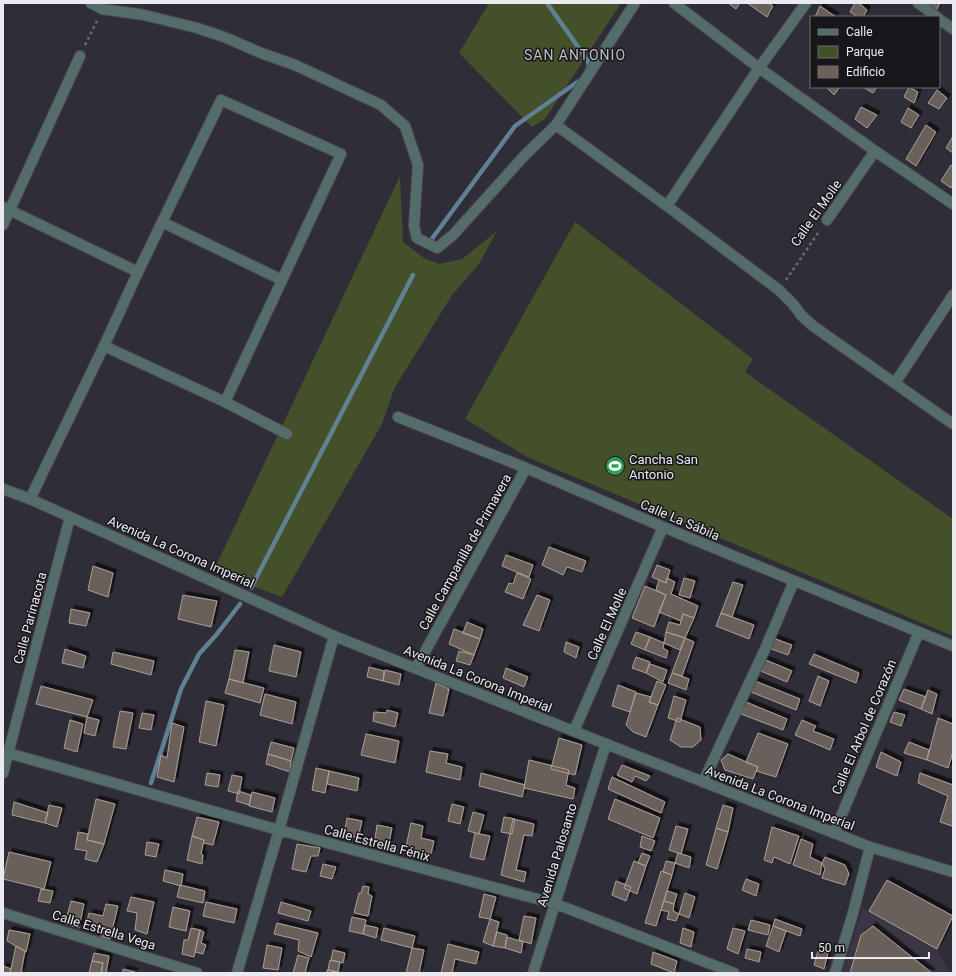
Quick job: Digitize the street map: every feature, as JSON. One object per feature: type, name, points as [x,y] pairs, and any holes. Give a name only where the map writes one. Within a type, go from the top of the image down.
[{"type":"street","points":[[91,3],[102,9],[144,15],[198,28],[224,37],[295,66],[381,105],[405,126],[418,165],[414,226],[417,238],[437,248],[454,235],[525,155],[556,125],[635,3]]},
{"type":"street","points":[[674,3],[759,68],[875,151],[953,204]]},
{"type":"street","points":[[667,206],[759,68],[806,3]]},
{"type":"street","points":[[918,3],[935,16]]},
{"type":"street","points":[[940,19],[953,29]]},
{"type":"street","points":[[3,225],[6,209],[80,56]]},
{"type":"street","points":[[30,499],[221,100],[341,154],[225,402]]},
{"type":"street","points":[[556,125],[779,290],[812,326],[953,424]]},
{"type":"street","name":"Calle El Molle","points":[[827,220],[875,151]]},
{"type":"street","points":[[6,209],[138,272]]},
{"type":"street","points":[[162,222],[282,280]]},
{"type":"street","points":[[895,383],[953,295]]},
{"type":"street","points":[[104,346],[225,402],[287,434]]},
{"type":"street","name":"Calle La Sábila","points":[[398,417],[526,468],[664,528],[953,646]]},
{"type":"street","name":"Calle Campanilla de Primavera","points":[[416,668],[526,468]]},
{"type":"street","name":"Avenida La Corona Imperial","points":[[3,488],[334,636],[870,847],[953,872]]},
{"type":"street","name":"Calle Parinacota","points":[[3,772],[8,753],[7,741],[70,517]]},
{"type":"street","name":"Calle El Molle","points":[[574,731],[664,528]]},
{"type":"street","points":[[703,782],[766,647],[794,581]]},
{"type":"street","name":"Calle El Arbol de Corazón","points":[[834,833],[919,632]]},
{"type":"street","points":[[236,973],[279,830],[334,636]]},
{"type":"street","name":"Avenida Palosanto","points":[[533,973],[606,744]]},
{"type":"street","name":"Calle Estrella Fénix","points":[[8,753],[279,830],[556,904],[734,973]]},
{"type":"street","points":[[836,973],[870,847]]},
{"type":"street","name":"Calle Estrella Vega","points":[[3,912],[198,973]]},
{"type":"path","points":[[80,56],[102,9]]},
{"type":"path","name":"Calle El Molle","points":[[779,290],[827,220]]},
{"type":"shaded area","points":[[863,908],[937,949],[950,973],[842,973]]},
{"type":"green space","points":[[489,3],[621,3],[545,119],[532,127],[459,53]]},
{"type":"green space","points":[[400,176],[403,242],[424,258],[439,264],[462,259],[497,231],[479,264],[452,295],[394,389],[382,424],[282,597],[213,572]]},
{"type":"green space","points":[[575,222],[753,359],[745,372],[953,519],[953,636],[527,457],[465,419]]},
{"type":"building","points":[[728,3],[740,3],[736,9]]},
{"type":"building","points":[[747,3],[768,3],[773,6],[767,17]]},
{"type":"building","points":[[855,3],[859,3],[867,10],[864,16],[856,16],[850,12]]},
{"type":"building","points":[[927,3],[940,3],[936,11]]},
{"type":"building","points":[[820,6],[835,16],[815,16]]},
{"type":"building","points":[[827,88],[839,88],[834,95]]},
{"type":"building","points":[[865,88],[876,88],[873,93]]},
{"type":"building","points":[[908,88],[918,92],[914,103],[904,97]]},
{"type":"building","points":[[937,90],[947,98],[939,109],[928,103]]},
{"type":"building","points":[[861,107],[877,115],[867,128],[855,119]]},
{"type":"building","points":[[908,108],[919,115],[911,128],[901,122]]},
{"type":"building","points":[[926,125],[936,132],[916,166],[906,159]]},
{"type":"building","points":[[953,136],[953,153],[946,148]]},
{"type":"building","points":[[951,165],[953,166],[953,184],[951,188],[941,181]]},
{"type":"building","points":[[549,547],[586,561],[582,572],[567,567],[563,575],[542,565]]},
{"type":"building","points":[[506,555],[533,565],[529,577],[502,566]]},
{"type":"building","points":[[657,565],[670,570],[666,583],[652,577]]},
{"type":"building","points":[[93,566],[113,573],[108,597],[88,590]]},
{"type":"building","points":[[517,573],[531,579],[523,599],[505,592],[509,583],[513,584]]},
{"type":"building","points":[[667,578],[675,582],[671,594],[698,606],[694,618],[683,614],[681,621],[659,612],[666,595],[656,590],[659,580],[666,583]]},
{"type":"building","points":[[684,578],[695,581],[690,598],[679,595]]},
{"type":"building","points":[[733,582],[743,585],[732,617],[721,613]]},
{"type":"building","points":[[645,586],[666,595],[654,627],[632,618]]},
{"type":"building","points":[[183,595],[217,601],[211,627],[178,619]]},
{"type":"building","points":[[537,595],[550,600],[539,631],[523,625]]},
{"type":"building","points":[[71,609],[90,613],[86,626],[69,623]]},
{"type":"building","points":[[721,613],[754,625],[749,639],[716,626]]},
{"type":"building","points":[[683,614],[694,618],[685,638],[666,632],[669,622],[680,625]]},
{"type":"building","points":[[467,622],[483,629],[480,639],[463,633]]},
{"type":"building","points":[[454,629],[480,639],[474,655],[449,644]]},
{"type":"building","points":[[636,632],[650,637],[645,650],[631,644]]},
{"type":"building","points":[[666,632],[685,638],[680,650],[664,643]]},
{"type":"building","points":[[650,637],[664,643],[663,648],[668,651],[666,658],[645,650]]},
{"type":"building","points":[[770,637],[792,645],[788,655],[766,647]]},
{"type":"building","points":[[685,638],[694,642],[682,676],[672,673]]},
{"type":"building","points":[[566,642],[579,647],[576,658],[564,652]]},
{"type":"building","points":[[274,645],[301,652],[296,677],[269,671]]},
{"type":"building","points":[[65,649],[86,656],[83,668],[62,663]]},
{"type":"building","points":[[235,650],[249,652],[243,683],[229,679]]},
{"type":"building","points":[[459,651],[474,655],[470,665],[456,661]]},
{"type":"building","points":[[113,652],[154,661],[151,675],[111,664]]},
{"type":"building","points":[[814,654],[859,673],[856,683],[809,664]]},
{"type":"building","points":[[636,657],[650,662],[646,673],[632,668]]},
{"type":"building","points":[[761,658],[792,671],[787,682],[756,669]]},
{"type":"building","points":[[650,664],[667,670],[663,682],[646,673]]},
{"type":"building","points":[[369,667],[384,671],[383,681],[367,677]]},
{"type":"building","points":[[506,668],[528,677],[524,687],[503,678]]},
{"type":"building","points":[[385,670],[401,674],[399,685],[383,681]]},
{"type":"building","points":[[672,673],[689,679],[686,690],[668,683]]},
{"type":"building","points":[[818,676],[829,681],[820,706],[809,701]]},
{"type":"building","points":[[229,679],[264,688],[260,703],[225,693]]},
{"type":"building","points":[[657,681],[666,685],[658,705],[649,702]]},
{"type":"building","points":[[755,681],[800,699],[796,710],[751,692]]},
{"type":"building","points":[[436,683],[449,689],[443,716],[429,713]]},
{"type":"building","points":[[618,685],[636,692],[630,712],[612,706]]},
{"type":"building","points":[[41,686],[93,700],[87,717],[36,704]]},
{"type":"building","points":[[904,689],[926,697],[921,709],[899,700]]},
{"type":"building","points":[[928,690],[937,694],[932,714],[921,709]]},
{"type":"building","points":[[636,693],[651,697],[649,702],[658,705],[646,737],[633,732],[626,725]]},
{"type":"building","points":[[265,694],[296,702],[292,724],[260,715]]},
{"type":"building","points":[[674,696],[686,700],[680,722],[668,718]]},
{"type":"building","points":[[206,701],[224,705],[216,746],[199,742]]},
{"type":"building","points":[[746,702],[787,719],[783,730],[741,714]]},
{"type":"building","points":[[387,710],[398,713],[395,727],[373,721],[374,712],[386,713]]},
{"type":"building","points":[[120,711],[133,713],[126,749],[113,747]]},
{"type":"building","points":[[894,712],[905,715],[901,726],[890,722]]},
{"type":"building","points":[[142,713],[154,715],[151,730],[139,728]]},
{"type":"building","points":[[87,717],[99,720],[95,736],[84,733]]},
{"type":"building","points":[[677,718],[700,727],[701,740],[693,747],[681,747],[670,740]]},
{"type":"building","points":[[938,718],[953,724],[953,752],[948,768],[927,760]]},
{"type":"building","points":[[70,720],[83,724],[77,752],[64,748]]},
{"type":"building","points":[[802,720],[816,726],[813,731],[834,739],[830,750],[795,735]]},
{"type":"building","points":[[172,723],[184,727],[174,782],[157,777],[161,755],[167,758]]},
{"type":"building","points":[[758,733],[788,744],[776,777],[756,771],[758,767],[746,762]]},
{"type":"building","points":[[366,734],[399,741],[395,763],[361,755]]},
{"type":"building","points":[[559,738],[582,745],[575,775],[551,769]]},
{"type":"building","points":[[271,742],[294,748],[291,761],[268,754]]},
{"type":"building","points":[[909,742],[929,750],[927,760],[904,753]]},
{"type":"building","points":[[430,751],[448,754],[446,763],[462,767],[460,780],[426,772]]},
{"type":"building","points":[[881,752],[901,762],[897,776],[876,767]]},
{"type":"building","points":[[268,754],[291,761],[290,772],[266,764]]},
{"type":"building","points":[[728,754],[758,767],[753,779],[725,770],[721,760]]},
{"type":"building","points":[[529,760],[569,770],[566,785],[575,788],[573,799],[524,788]]},
{"type":"building","points":[[622,765],[650,776],[646,781],[635,776],[632,782],[617,775]]},
{"type":"building","points":[[316,768],[329,771],[325,793],[312,790]]},
{"type":"building","points":[[329,771],[359,778],[357,791],[327,784]]},
{"type":"building","points":[[207,773],[220,775],[218,787],[205,785]]},
{"type":"building","points":[[481,773],[525,785],[522,797],[479,786]]},
{"type":"building","points":[[920,773],[953,785],[952,826],[940,822],[948,796],[918,783]]},
{"type":"building","points":[[232,775],[242,777],[239,794],[228,791]]},
{"type":"building","points":[[612,777],[665,802],[661,813],[608,789]]},
{"type":"building","points":[[238,791],[251,795],[249,805],[236,801]]},
{"type":"building","points":[[252,792],[275,798],[272,812],[249,806]]},
{"type":"building","points":[[96,799],[115,804],[104,844],[87,840]]},
{"type":"building","points":[[615,799],[660,818],[653,838],[608,819]]},
{"type":"building","points":[[14,802],[48,813],[45,823],[12,815]]},
{"type":"building","points":[[452,804],[464,807],[460,824],[448,821]]},
{"type":"building","points":[[49,805],[62,808],[57,827],[45,823]]},
{"type":"building","points":[[723,805],[733,808],[728,832],[716,828]]},
{"type":"building","points":[[473,812],[484,815],[479,834],[468,831]]},
{"type":"building","points":[[197,817],[219,822],[213,845],[203,843],[204,840],[192,836]]},
{"type":"building","points":[[504,817],[515,819],[512,834],[501,832]]},
{"type":"building","points":[[347,818],[362,821],[358,838],[344,835]]},
{"type":"building","points":[[513,819],[534,824],[532,836],[524,835],[516,870],[526,872],[524,882],[501,875]]},
{"type":"building","points":[[411,823],[423,826],[421,838],[434,841],[431,854],[406,847]]},
{"type":"building","points":[[377,825],[392,828],[389,843],[375,839]]},
{"type":"building","points":[[676,826],[688,829],[681,854],[669,850]]},
{"type":"building","points":[[772,827],[799,836],[790,864],[774,857],[772,863],[764,860]]},
{"type":"building","points":[[716,828],[728,832],[717,869],[706,865]]},
{"type":"building","points":[[78,832],[88,834],[87,840],[104,844],[97,862],[85,859],[87,851],[75,849]]},
{"type":"building","points":[[475,833],[490,836],[484,860],[470,857]]},
{"type":"building","points":[[192,836],[204,840],[201,854],[203,855],[202,864],[187,860]]},
{"type":"building","points":[[642,836],[655,841],[651,851],[640,847]]},
{"type":"building","points":[[801,839],[813,844],[810,857],[822,863],[820,875],[793,865]]},
{"type":"building","points":[[147,842],[159,844],[156,857],[145,855]]},
{"type":"building","points":[[297,844],[320,848],[318,856],[311,856],[306,872],[292,869]]},
{"type":"building","points":[[9,852],[51,862],[44,889],[3,879]]},
{"type":"building","points":[[642,853],[650,856],[646,866],[638,863]]},
{"type":"building","points":[[678,853],[691,857],[689,868],[675,863]]},
{"type":"building","points":[[825,857],[845,865],[849,874],[845,885],[822,878],[825,869],[822,863]]},
{"type":"building","points":[[634,861],[646,866],[637,894],[624,888]]},
{"type":"building","points":[[666,861],[675,863],[672,875],[663,872]]},
{"type":"building","points":[[323,864],[336,867],[332,879],[320,876]]},
{"type":"building","points":[[165,870],[183,874],[181,886],[163,881]]},
{"type":"building","points":[[661,871],[672,875],[656,926],[645,923]]},
{"type":"building","points":[[746,879],[759,884],[756,896],[742,890]]},
{"type":"building","points":[[887,880],[953,916],[937,949],[869,911]]},
{"type":"building","points":[[616,881],[631,887],[626,901],[612,895]]},
{"type":"building","points":[[180,885],[205,891],[203,903],[177,897]]},
{"type":"building","points":[[363,886],[369,887],[368,894],[372,896],[368,916],[354,913],[359,893],[361,893]]},
{"type":"building","points":[[41,889],[53,891],[50,903],[38,901]]},
{"type":"building","points":[[667,891],[677,894],[674,904],[664,901]]},
{"type":"building","points":[[685,893],[695,897],[689,918],[679,914]]},
{"type":"building","points":[[484,894],[496,897],[490,919],[479,917]]},
{"type":"building","points":[[131,897],[154,902],[147,934],[135,930],[137,913],[127,911]]},
{"type":"building","points":[[71,901],[84,904],[79,928],[65,924]]},
{"type":"building","points":[[664,901],[674,904],[673,911],[679,914],[676,921],[667,919],[669,912],[661,910]]},
{"type":"building","points":[[206,902],[237,909],[234,923],[203,916]]},
{"type":"building","points":[[281,902],[311,911],[308,921],[278,913]]},
{"type":"building","points":[[106,904],[118,906],[110,939],[101,937],[102,928],[86,924],[89,913],[103,916]]},
{"type":"building","points":[[173,907],[190,911],[186,931],[169,927]]},
{"type":"building","points":[[524,916],[536,918],[531,944],[519,940]]},
{"type":"building","points":[[352,917],[366,920],[363,934],[349,931]]},
{"type":"building","points":[[490,919],[499,922],[493,946],[483,942]]},
{"type":"building","points":[[775,919],[802,929],[800,936],[773,926]]},
{"type":"building","points":[[751,920],[770,925],[768,935],[748,930]]},
{"type":"building","points":[[277,923],[318,933],[311,957],[298,951],[299,940],[274,934]]},
{"type":"building","points":[[365,925],[378,928],[376,938],[363,934]]},
{"type":"building","points":[[773,926],[786,931],[779,952],[766,946]]},
{"type":"building","points":[[873,926],[932,973],[850,973],[861,935]]},
{"type":"building","points":[[191,928],[200,930],[194,957],[182,954],[184,940],[188,940]]},
{"type":"building","points":[[384,928],[415,936],[412,948],[381,940]]},
{"type":"building","points":[[683,928],[694,932],[691,947],[680,943]]},
{"type":"building","points":[[733,928],[745,931],[738,954],[727,949]]},
{"type":"building","points":[[9,930],[30,934],[26,952],[7,941]]},
{"type":"building","points":[[200,930],[204,932],[201,943],[206,945],[203,954],[195,952]]},
{"type":"building","points":[[497,932],[507,935],[505,948],[493,946]]},
{"type":"building","points":[[507,937],[523,942],[521,953],[505,948]]},
{"type":"building","points":[[448,944],[479,952],[476,964],[455,959],[452,973],[441,973]]},
{"type":"building","points":[[267,945],[282,948],[278,970],[263,968]]},
{"type":"building","points":[[16,946],[25,951],[21,973],[10,973]]},
{"type":"building","points":[[412,948],[424,950],[419,973],[406,973]]},
{"type":"building","points":[[747,949],[761,952],[759,962],[745,958]]},
{"type":"building","points":[[333,950],[345,953],[343,963],[331,960]]},
{"type":"building","points":[[818,951],[828,953],[824,969],[814,965]]},
{"type":"building","points":[[653,952],[677,961],[674,973],[651,964]]},
{"type":"building","points":[[94,953],[109,956],[106,973],[101,973],[103,963],[92,961]]},
{"type":"building","points":[[298,955],[309,958],[305,973],[293,973]]},
{"type":"building","points":[[330,960],[340,962],[338,972],[328,970]]},
{"type":"building","points":[[92,961],[103,963],[101,973],[89,973]]},
{"type":"building","points":[[3,966],[11,969],[10,973],[3,973]]},
{"type":"building","points":[[123,969],[135,972],[135,973],[123,973]]},
{"type":"building","points":[[327,970],[338,972],[338,973],[327,973]]},
{"type":"waterway","points":[[547,3],[588,61],[589,66],[587,71]]},
{"type":"waterway","points":[[431,240],[515,126],[583,78]]},
{"type":"waterway","points":[[251,588],[413,275]]},
{"type":"waterway","points":[[151,783],[181,689],[199,654],[217,634],[240,604]]},
{"type":"place","name":"Cancha San Antonio","points":[[615,466]]},
{"type":"district","name":"SAN ANTONIO","points":[[575,55]]}]
